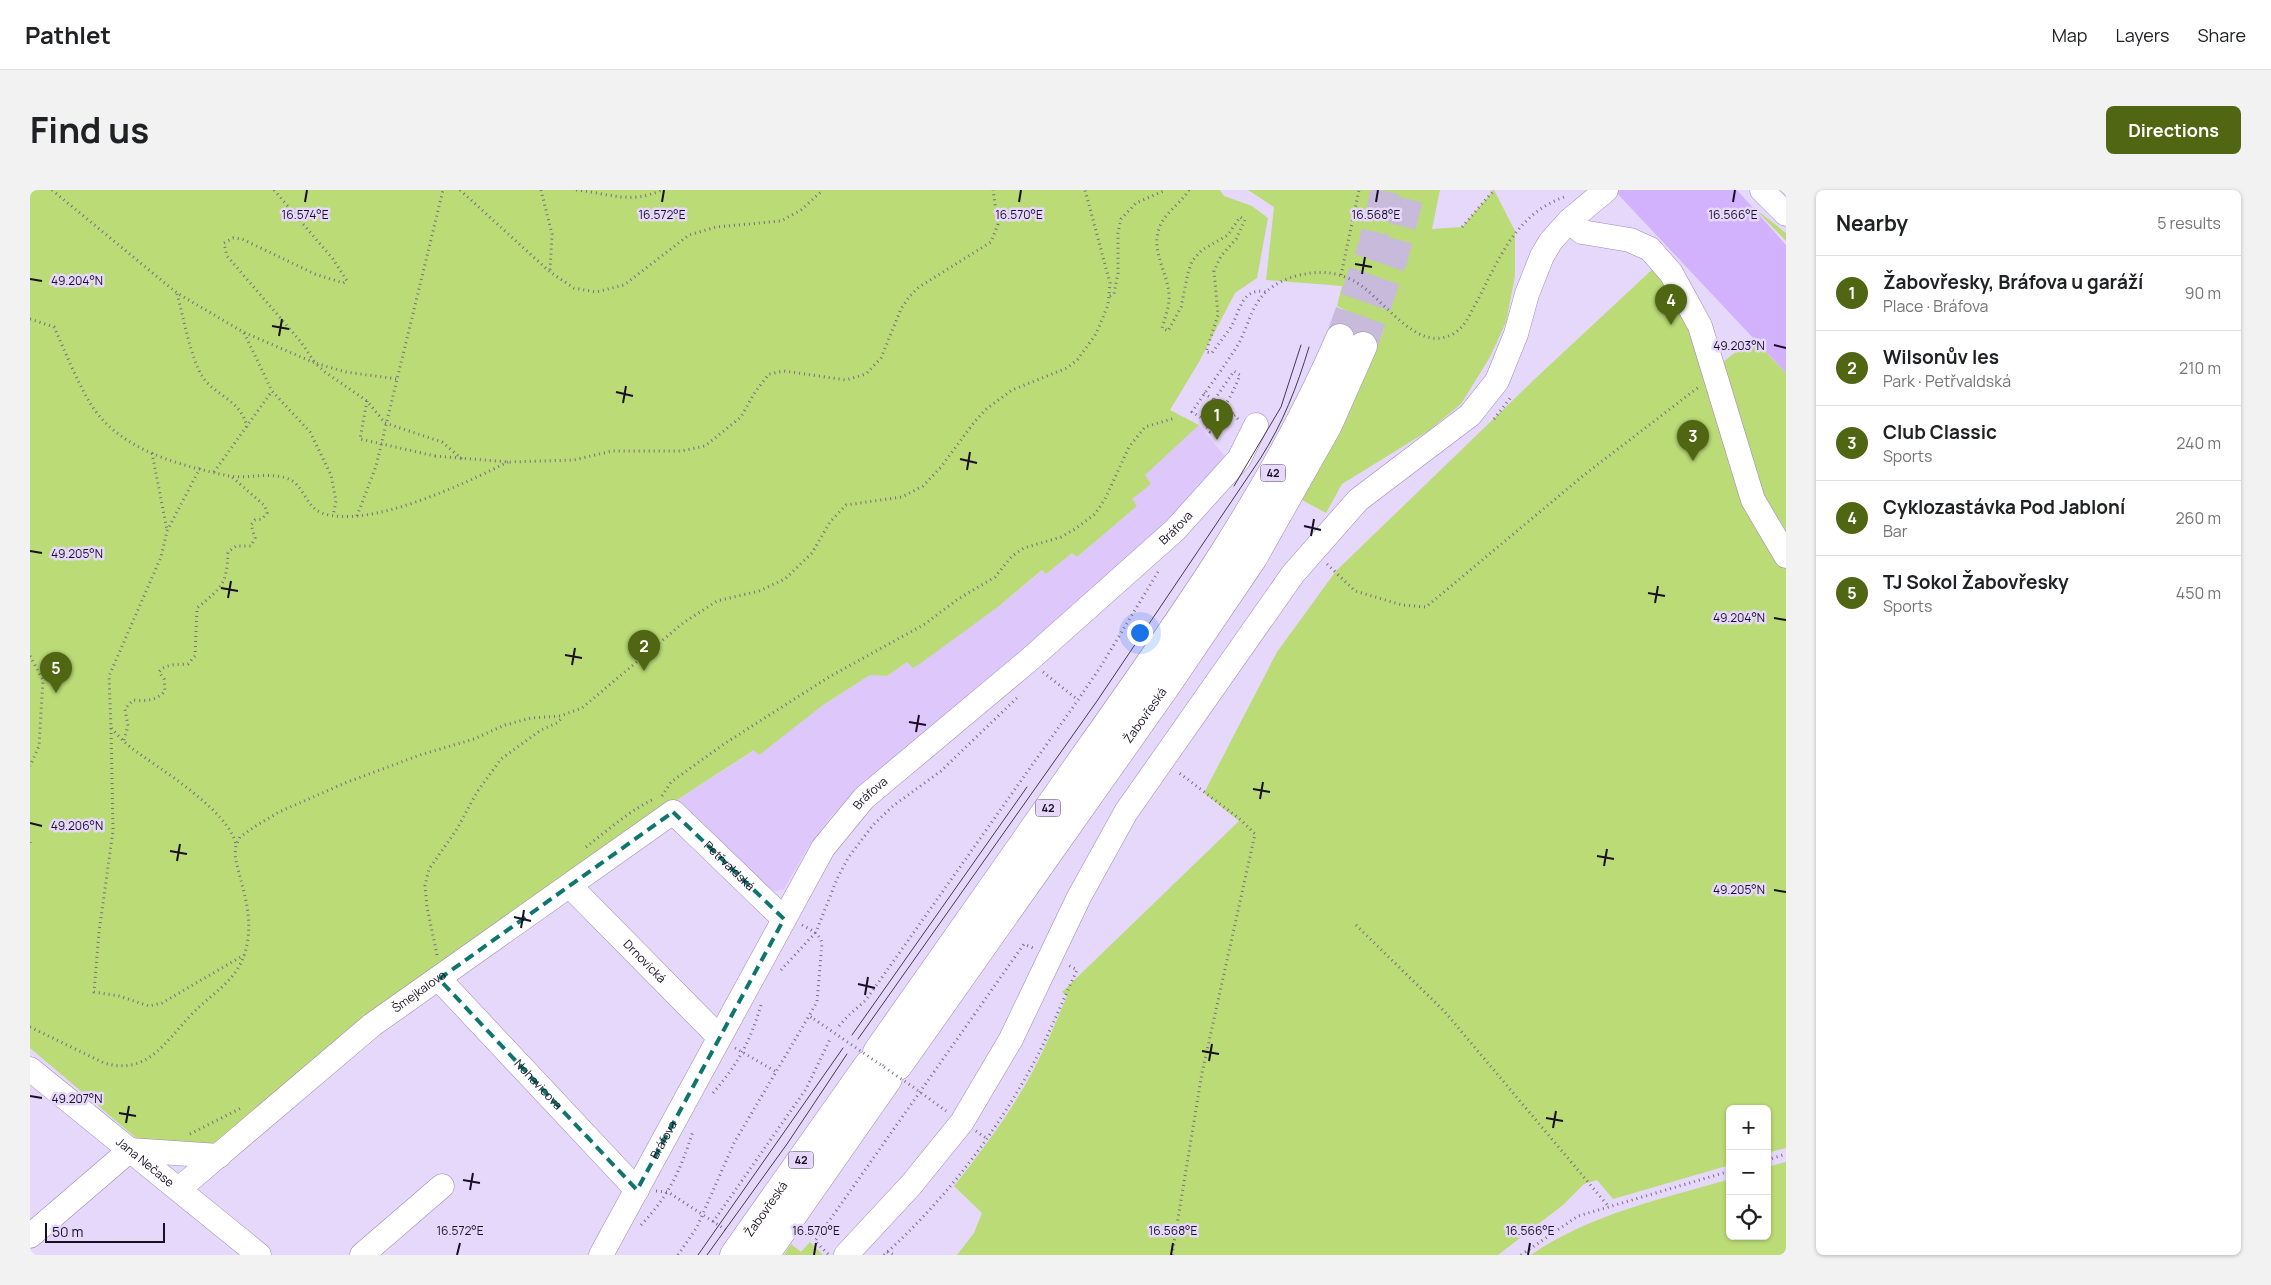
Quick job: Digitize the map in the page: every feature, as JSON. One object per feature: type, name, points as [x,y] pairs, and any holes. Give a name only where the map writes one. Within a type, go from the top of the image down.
[{"type":"highway","name":"Žabovřeská","points":[[766,1255],[889,1070],[1142,676],[1217,564],[1351,342]]},
{"type":"highway","name":"Žabovřeská","points":[[733,1245],[889,1070]]},
{"type":"street","points":[[1762,190],[1786,214]]},
{"type":"street","points":[[846,1255],[911,1185],[962,1122],[1012,1040],[1079,897],[1126,812],[1293,574],[1320,554],[1358,500],[1470,415],[1496,381],[1516,334],[1542,256],[1569,221],[1604,191]]},
{"type":"street","points":[[1569,221],[1582,232],[1630,240],[1650,250],[1672,273],[1700,326],[1753,500],[1786,556]]},
{"type":"street","name":"Bráfova","points":[[601,1255],[823,848],[864,798],[1040,669],[1187,518],[1239,458],[1256,425]]},
{"type":"street","name":"Šmejkalova","points":[[179,1189],[372,1025],[673,812]]},
{"type":"street","name":"Petřvaldská","points":[[673,812],[784,919]]},
{"type":"street","name":"Drnovická","points":[[570,886],[719,1037]]},
{"type":"street","name":"Nohavicova","points":[[439,979],[637,1190]]},
{"type":"street","name":"Jana Nečase","points":[[30,1069],[259,1255]]},
{"type":"street","points":[[30,1236],[130,1150],[219,1156]]},
{"type":"street","points":[[362,1255],[442,1186]]},
{"type":"path","points":[[52,190],[177,293],[243,332],[315,362],[346,372],[397,378]]},
{"type":"path","points":[[274,190],[333,259],[347,281],[344,283],[315,274],[242,239],[233,238],[224,243],[227,256],[325,372],[367,401],[386,423],[442,442],[462,459]]},
{"type":"path","points":[[357,516],[376,466],[443,190]]},
{"type":"path","points":[[460,190],[550,272],[574,288],[596,292],[624,284],[689,235],[716,227],[781,221],[801,210],[823,190]]},
{"type":"path","points":[[541,190],[552,234],[550,272]]},
{"type":"path","points":[[576,190],[620,198],[652,195],[662,190]]},
{"type":"path","points":[[367,401],[360,440],[435,456],[509,462],[574,460],[612,451],[681,451],[705,446],[742,417],[755,392],[769,374],[784,371],[846,380],[866,374],[881,358],[901,309],[909,297],[919,287],[991,242],[998,224],[993,190]]},
{"type":"path","points":[[236,845],[240,837],[271,817],[345,784],[420,755],[474,739],[505,725],[531,718],[560,716],[582,708],[682,623],[717,601],[759,591],[785,579],[812,554],[830,522],[846,505],[902,497],[923,486],[942,468],[972,425],[985,410],[1012,390],[1047,378],[1067,368],[1088,347],[1100,326],[1110,296],[1107,266],[1085,190]]},
{"type":"path","points":[[1110,296],[1114,294],[1118,273],[1118,233],[1121,219],[1136,203],[1166,190]]},
{"type":"path","points":[[1189,190],[1163,221],[1157,239],[1157,255],[1169,292],[1168,306],[1162,328],[1168,331],[1178,314],[1192,261],[1202,250],[1228,235],[1240,217],[1245,220],[1240,231],[1221,256],[1214,271],[1218,315],[1206,352],[1212,353],[1231,326],[1244,298],[1253,292],[1266,292]]},
{"type":"path","points":[[1341,275],[1359,190]]},
{"type":"path","points":[[1462,227],[1494,190]]},
{"type":"path","points":[[177,293],[202,376],[245,417],[247,428]]},
{"type":"path","points":[[30,319],[54,327],[93,408],[107,426],[139,448],[176,462],[231,476],[268,475],[287,478],[299,486],[310,506],[320,513],[333,516],[376,514],[429,495],[453,489],[509,462]]},
{"type":"path","points":[[243,332],[272,391],[310,432],[331,475],[336,501],[333,516]]},
{"type":"path","points":[[1320,554],[1355,591],[1402,605],[1426,607],[1584,475],[1714,375]]},
{"type":"path","points":[[214,472],[272,391]]},
{"type":"path","points":[[1204,393],[1235,415]]},
{"type":"path","points":[[673,812],[661,796],[671,782],[724,744],[829,677],[925,624],[958,599],[995,576],[1012,556],[1024,548],[1061,537],[1095,514],[1105,499],[1129,447],[1145,427],[1176,418]]},
{"type":"path","points":[[152,453],[167,531]]},
{"type":"path","points":[[200,468],[167,531],[161,557],[109,676],[113,831],[99,932],[94,992],[119,996],[149,1006],[162,1002],[245,954]]},
{"type":"path","points":[[124,740],[128,726],[125,709],[133,700],[146,701],[159,697],[165,690],[164,679],[159,672],[161,668],[188,664],[195,656],[197,608],[222,586],[228,568],[228,552],[236,546],[251,546],[255,538],[251,525],[255,520],[262,519],[267,513],[265,506],[231,476]]},
{"type":"path","points":[[839,1026],[866,1000],[1078,700],[1101,666],[1159,569]]},
{"type":"path","points":[[30,656],[43,680],[39,746],[30,766]]},
{"type":"path","points":[[1040,669],[1078,700]]},
{"type":"path","points":[[779,972],[816,932],[848,858],[873,825],[893,806],[941,771],[1023,692]]},
{"type":"path","points":[[439,979],[435,942],[427,907],[425,886],[429,869],[457,829],[477,792],[501,759],[541,730],[557,723],[560,716]]},
{"type":"path","points":[[30,1027],[104,1063],[115,1067],[128,1067],[147,1059],[166,1045],[192,1014],[225,986],[243,963],[250,920],[238,872],[234,837],[210,808],[110,728]]},
{"type":"path","points":[[1172,1255],[1202,1073],[1254,834],[1241,820],[1176,770]]},
{"type":"path","points":[[1356,925],[1445,1012],[1609,1207]]},
{"type":"path","points":[[678,1255],[697,1226],[734,1143],[817,1002],[822,943],[820,936],[816,932]]},
{"type":"path","points":[[828,1255],[815,1241],[1024,944],[1041,952]]},
{"type":"path","points":[[886,1254],[939,1199],[1003,1115],[1032,1066],[1077,970],[1066,964]]},
{"type":"path","points":[[711,1095],[731,1072],[743,1054],[752,1035],[762,1002]]},
{"type":"path","points":[[809,1016],[946,1111]]},
{"type":"path","points":[[713,1222],[806,1088],[830,1039]]},
{"type":"path","points":[[743,1054],[775,1071]]},
{"type":"path","points":[[635,1231],[668,1192],[684,1159],[694,1126]]},
{"type":"path","points":[[976,1132],[986,1138]]},
{"type":"path","points":[[1771,1159],[1786,1154]]},
{"type":"path","points":[[1521,1255],[1578,1216],[1726,1172]]},
{"type":"path","points":[[637,1190],[668,1192],[713,1222],[733,1245]]},
{"type":"path","points":[[886,1254],[894,1255]]},
{"type":"highlighted area","points":[[673,812],[784,919],[637,1190],[439,979]]},
{"type":"shaded area","points":[[1614,190],[1737,190],[1786,245],[1786,373]]},
{"type":"shaded area","points":[[1199,425],[1238,472],[831,816],[807,849],[784,889],[771,892],[696,817],[675,801],[755,750],[759,754],[823,705],[870,675],[887,676],[999,606],[1043,570],[1046,574],[1072,553],[1077,557],[1137,506],[1132,500],[1144,475]]},
{"type":"green space","points":[[30,190],[1220,190],[1224,196],[1252,206],[1268,218],[1257,278],[1235,293],[1199,362],[1170,410],[1199,425],[1145,475],[1151,484],[1132,499],[1137,506],[1077,557],[1072,553],[1046,574],[1042,570],[999,606],[921,663],[913,668],[907,662],[887,676],[870,675],[823,705],[759,755],[754,750],[675,801],[220,1141],[206,1145],[142,1143],[30,1048]]},
{"type":"green space","points":[[1248,190],[1440,190],[1432,229],[1462,227],[1493,191],[1491,190],[1494,190],[1515,231],[1515,276],[1506,322],[1490,357],[1461,404],[1428,431],[1342,484],[1326,513],[1302,500],[1367,372],[1384,329],[1337,306],[1342,286],[1266,280],[1274,207]]},
{"type":"green space","points":[[1754,208],[1786,233],[1786,241]]},
{"type":"green space","points":[[1656,266],[1686,320],[1707,375],[1753,338],[1786,373],[1786,1148],[1771,1152],[1771,1105],[1726,1105],[1726,1166],[1613,1199],[1597,1180],[1584,1184],[1563,1205],[1498,1255],[957,1255],[974,1233],[982,1213],[954,1186],[1000,1125],[1030,1076],[1067,996],[1062,992],[1239,821],[1204,793],[1277,652],[1336,571],[1538,376]]},
{"type":"green space","points":[[1786,1162],[1786,1255],[1531,1255],[1577,1229],[1602,1218],[1726,1180],[1726,1240],[1771,1240],[1771,1166]]},
{"type":"green space","points":[[810,1242],[823,1255],[784,1255],[791,1244],[801,1252]]},
{"type":"tunnel","points":[[1340,338],[1372,247],[1385,190]]},
{"type":"tunnel","points":[[1363,346],[1395,254],[1411,190]]},
{"type":"tram line","points":[[1234,486],[1281,407],[1301,345]]},
{"type":"tram line","points":[[858,1039],[1097,701],[1260,459],[1276,432],[1289,404],[1309,347]]},
{"type":"tram line","points":[[852,1035],[1027,787]]},
{"type":"tram line","points":[[698,1255],[843,1048]]},
{"type":"tram line","points":[[707,1255],[787,1144],[847,1054]]},
{"type":"place","name":"Cyklozastávka Pod Jabloní","points":[[1671,325]]},
{"type":"place","name":"Žabovřesky, Bráfova u garáží","points":[[1217,440]]},
{"type":"place","name":"Club Classic","points":[[1693,461]]},
{"type":"place","name":"Wilsonův les","points":[[644,671]]},
{"type":"place","name":"TJ Sokol Žabovřesky","points":[[56,693]]}]
